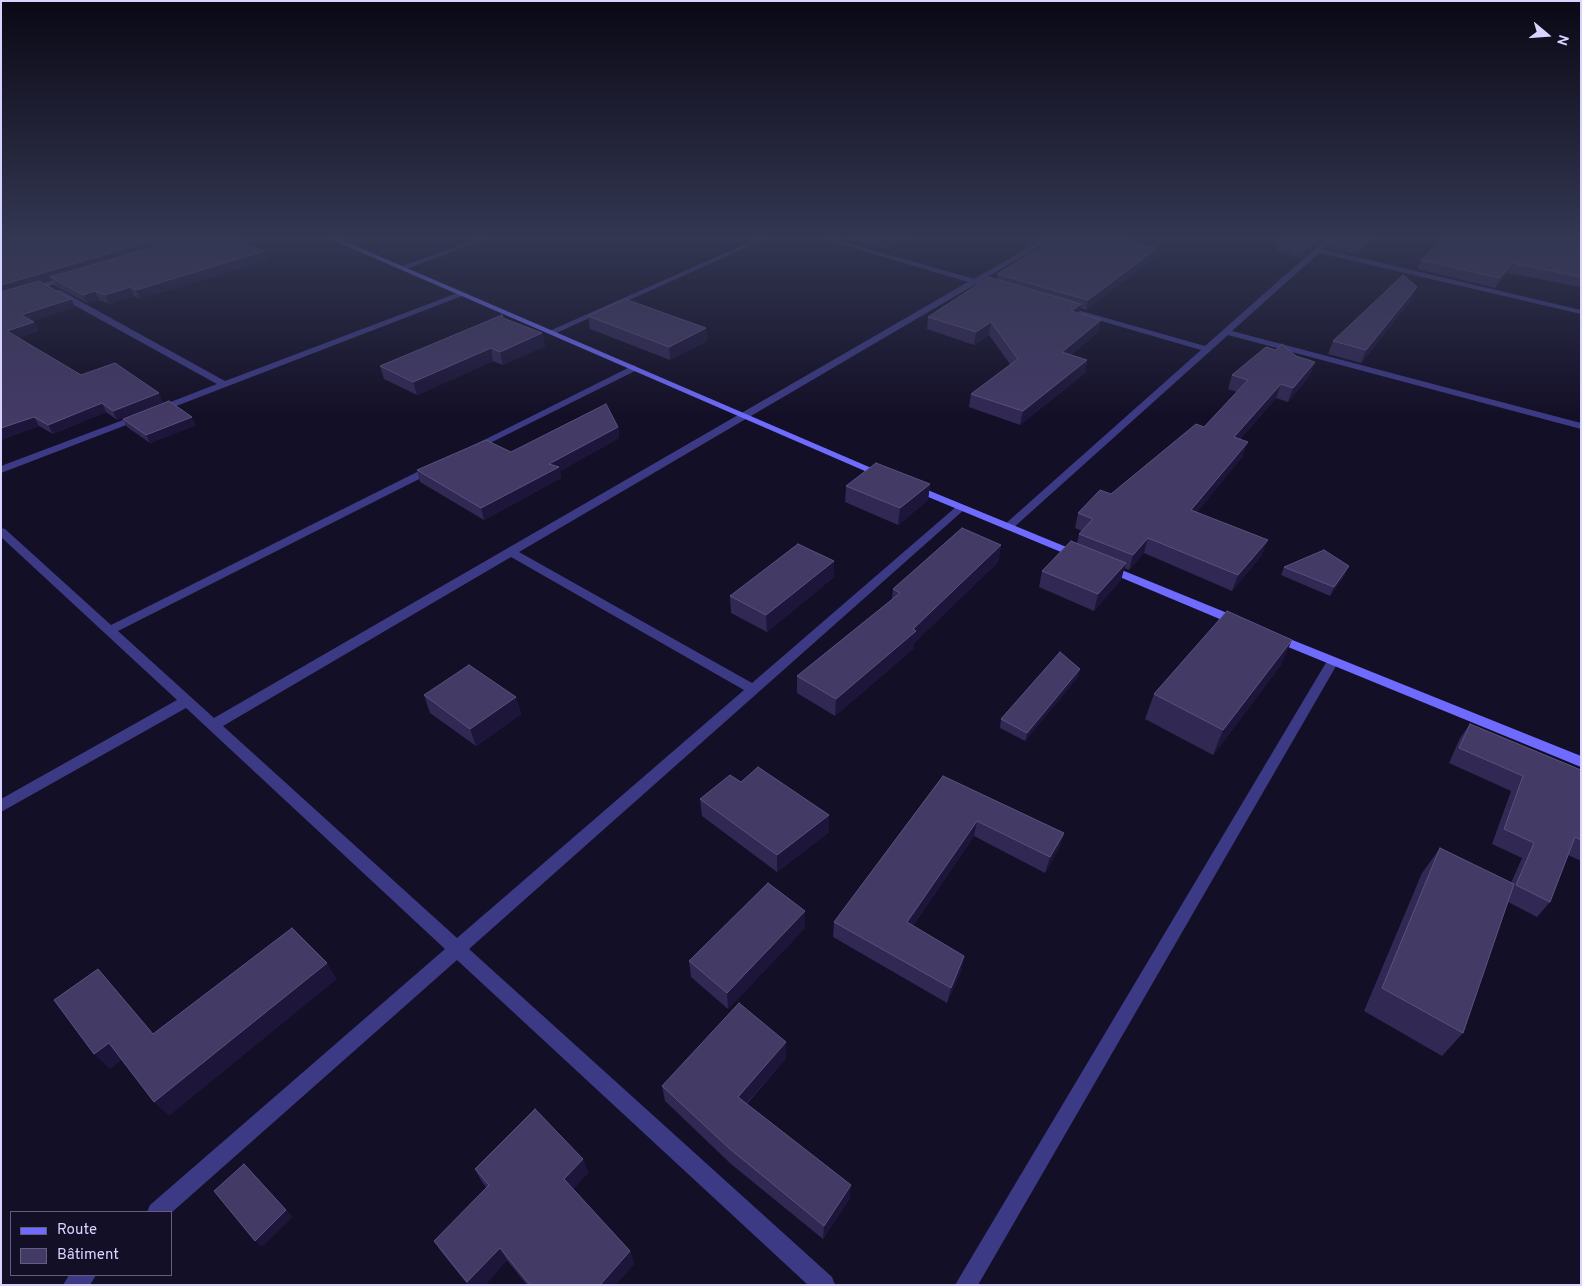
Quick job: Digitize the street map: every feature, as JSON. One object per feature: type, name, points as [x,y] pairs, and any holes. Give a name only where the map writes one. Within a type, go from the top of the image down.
[{"type":"street","points":[[68,298],[225,384]]},
{"type":"street","points":[[1,470],[452,298]]},
{"type":"street","points":[[472,298],[961,508],[1581,762]]},
{"type":"street","points":[[551,332],[628,298]]},
{"type":"street","points":[[213,725],[745,415],[952,298]]},
{"type":"street","points":[[1008,527],[1264,298]]},
{"type":"street","points":[[1521,298],[1581,312]]},
{"type":"street","points":[[1058,306],[1207,349]]},
{"type":"street","points":[[1226,332],[1581,426]]},
{"type":"street","points":[[465,452],[634,368]]},
{"type":"street","points":[[110,630],[447,461]]},
{"type":"street","points":[[158,1211],[961,508]]},
{"type":"street","points":[[1,530],[824,1285]]},
{"type":"street","points":[[510,552],[754,690]]},
{"type":"street","points":[[966,1285],[1333,661]]},
{"type":"street","points":[[1,806],[186,701]]},
{"type":"street","points":[[74,1285],[84,1276]]},
{"type":"building","points":[[1,298],[71,299],[21,315],[34,322],[7,331],[81,375],[115,363],[159,393],[113,411],[102,403],[48,425],[34,417],[1,428]]},
{"type":"building","points":[[957,298],[1061,298],[1081,304],[1071,311],[1101,320],[1062,352],[1087,360],[1023,411],[971,394],[1018,359],[991,322],[976,332],[928,317]]},
{"type":"building","points":[[1379,298],[1408,298],[1366,350],[1333,341]]},
{"type":"building","points":[[625,299],[706,328],[669,347],[588,316]]},
{"type":"building","points":[[502,315],[503,318],[542,333],[500,352],[491,348],[413,382],[380,366]]},
{"type":"building","points":[[1282,344],[1296,356],[1315,362],[1293,388],[1281,384],[1234,437],[1248,442],[1191,510],[1268,540],[1238,575],[1148,538],[1133,555],[1079,534],[1093,519],[1078,513],[1100,490],[1111,494],[1196,424],[1204,427],[1248,380],[1232,375],[1266,347],[1276,350]]},
{"type":"building","points":[[169,401],[192,417],[146,435],[123,419]]},
{"type":"building","points":[[606,404],[618,427],[549,464],[559,467],[481,508],[417,470],[486,440],[511,452]]},
{"type":"building","points":[[876,463],[930,484],[900,508],[846,486]]},
{"type":"building","points":[[962,528],[1001,545],[913,629],[916,631],[836,699],[797,676],[900,593],[893,589]]},
{"type":"building","points":[[1071,541],[1126,563],[1098,594],[1042,571]]},
{"type":"building","points":[[798,544],[834,561],[766,615],[730,596]]},
{"type":"building","points":[[1324,550],[1349,566],[1334,587],[1284,567]]},
{"type":"building","points":[[1227,611],[1292,640],[1223,730],[1154,694]]},
{"type":"building","points":[[1060,652],[1080,669],[1027,733],[1001,719]]},
{"type":"building","points":[[469,665],[516,697],[470,729],[424,695]]},
{"type":"building","points":[[1470,724],[1581,770],[1581,840],[1575,837],[1550,902],[1516,885],[1534,843],[1504,829],[1523,776],[1459,748]]},
{"type":"building","points":[[758,767],[829,815],[777,855],[700,799],[730,775],[741,782]]},
{"type":"building","points":[[943,776],[1064,833],[1050,857],[977,821],[907,922],[964,956],[951,988],[834,922]]},
{"type":"building","points":[[1440,848],[1514,884],[1463,1033],[1382,988]]},
{"type":"building","points":[[768,883],[805,911],[727,993],[689,961]]},
{"type":"building","points":[[292,928],[327,963],[154,1102],[109,1043],[94,1054],[54,1000],[98,969],[153,1034]]},
{"type":"building","points":[[739,1003],[786,1042],[738,1097],[851,1185],[824,1226],[730,1149],[662,1086]]},
{"type":"building","points":[[535,1109],[583,1159],[564,1179],[630,1251],[600,1285],[530,1285],[500,1248],[467,1282],[434,1241],[489,1185],[475,1169]]},
{"type":"building","points":[[244,1164],[286,1210],[255,1241],[214,1191]]}]
